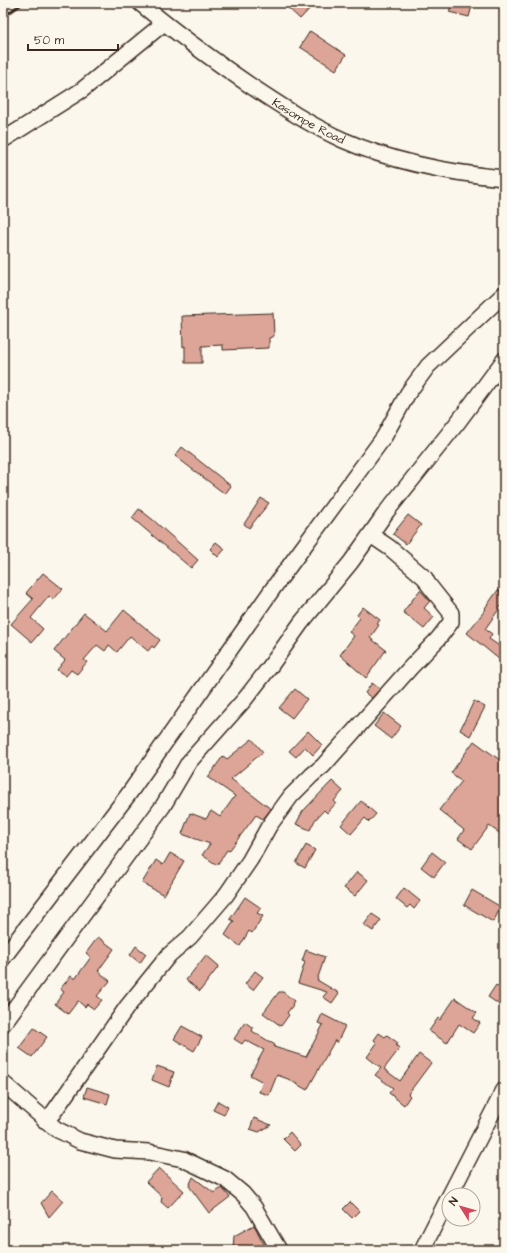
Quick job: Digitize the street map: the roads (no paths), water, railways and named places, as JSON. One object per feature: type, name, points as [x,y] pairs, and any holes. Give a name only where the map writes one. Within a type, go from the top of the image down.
[{"type":"street","name":"Kasompe Road","points":[[140,3],[164,23],[229,71],[291,113],[343,140],[392,158],[469,175],[504,178]]},
{"type":"street","points":[[3,140],[82,90],[164,23]]},
{"type":"street","points":[[3,958],[128,794],[274,586],[384,437],[408,393],[428,366],[504,294]]},
{"type":"street","points":[[5,1015],[163,806],[189,762],[245,699],[504,360]]},
{"type":"street","points":[[44,1120],[53,1113],[127,1007],[169,955],[190,937],[226,895],[291,796],[328,761],[411,667],[438,639],[451,622],[451,613],[425,578],[390,548],[371,535]]},
{"type":"street","points":[[3,1083],[44,1120],[56,1129],[80,1141],[115,1150],[149,1152],[182,1159],[225,1179],[243,1194],[254,1207],[279,1250]]},
{"type":"street","points":[[455,1187],[504,1090]]},
{"type":"street","points":[[422,1250],[441,1213]]},
{"type":"railway","points":[[3,17],[23,3]]}]
